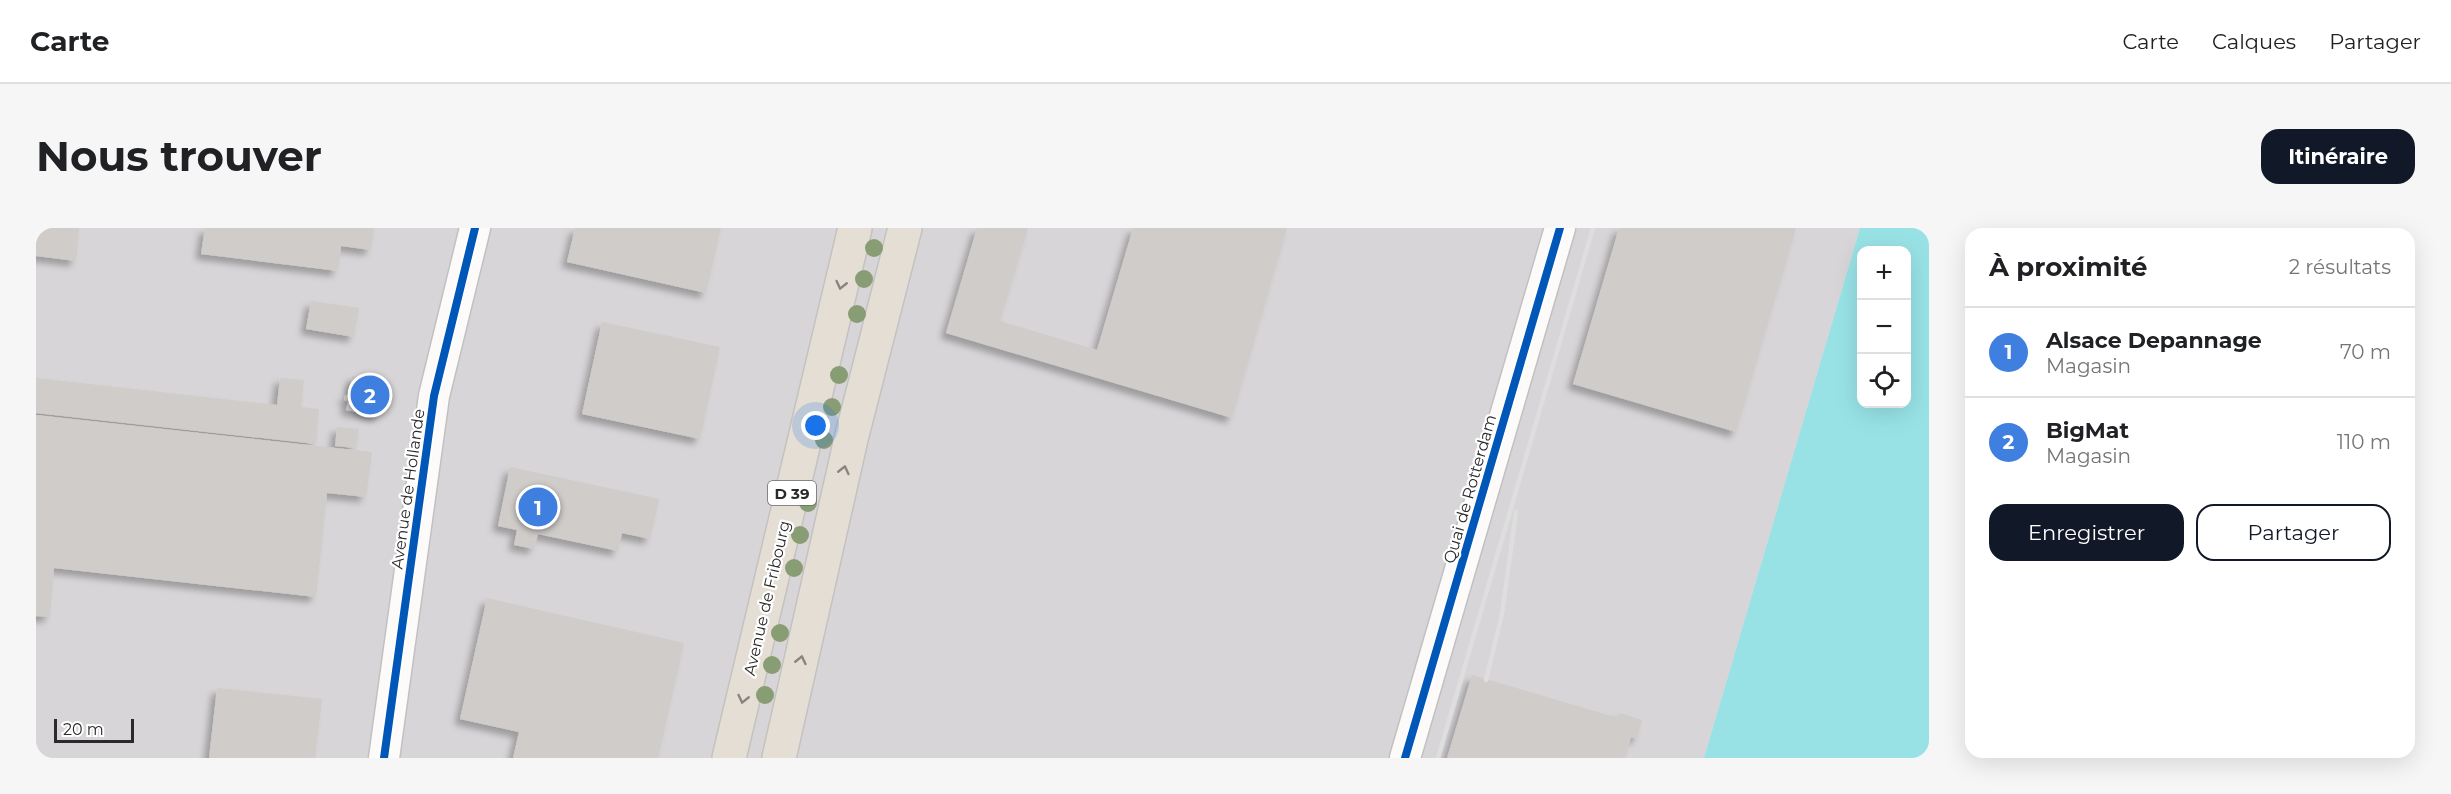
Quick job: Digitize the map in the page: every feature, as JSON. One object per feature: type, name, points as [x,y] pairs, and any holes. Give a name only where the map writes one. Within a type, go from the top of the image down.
[{"type":"main road","name":"Avenue de Fribourg","points":[[729,758],[855,228]]},
{"type":"main road","name":"D 39","points":[[779,758],[851,439],[905,228]]},
{"type":"street","name":"Avenue de Hollande","points":[[384,758],[434,396],[475,228]]},
{"type":"street","name":"Quai de Rotterdam","points":[[1405,758],[1560,228]]},
{"type":"shaded area","points":[[36,228],[1860,228],[1704,758],[36,758]]},
{"type":"water","points":[[1860,228],[1929,228],[1929,758],[1704,758]]},
{"type":"building","points":[[36,228],[79,228],[76,261],[36,256]]},
{"type":"building","points":[[205,228],[374,228],[371,250],[341,246],[338,271],[201,254]]},
{"type":"building","points":[[575,228],[721,228],[706,293],[567,262]]},
{"type":"building","points":[[977,228],[1028,228],[1000,321],[1097,350],[1133,228],[1287,228],[1232,418],[946,333]]},
{"type":"building","points":[[1619,228],[1796,228],[1736,432],[1573,384]]},
{"type":"building","points":[[311,301],[359,308],[354,337],[306,329]]},
{"type":"building","points":[[602,322],[720,347],[700,439],[582,414]]},
{"type":"building","points":[[352,376],[386,382],[379,416],[346,410],[348,401],[344,400],[345,395],[349,396]]},
{"type":"building","points":[[36,378],[277,405],[280,378],[304,380],[301,407],[319,409],[316,444],[36,413]]},
{"type":"building","points":[[36,415],[372,452],[366,497],[327,493],[316,597],[54,568],[50,617],[36,616]]},
{"type":"building","points":[[337,427],[359,429],[356,448],[335,446]]},
{"type":"building","points":[[510,467],[659,499],[650,539],[622,533],[618,551],[538,534],[534,549],[514,545],[517,530],[498,526]]},
{"type":"building","points":[[487,598],[684,643],[658,758],[513,758],[519,732],[460,719]]},
{"type":"building","points":[[1472,675],[1618,718],[1620,713],[1642,720],[1637,739],[1631,737],[1625,758],[1447,758]]},
{"type":"building","points":[[217,688],[322,699],[315,758],[209,758]]},
{"type":"railway","points":[[1438,758],[1593,228]]},
{"type":"railway","points":[[1486,680],[1502,614],[1516,512]]},
{"type":"cycle path","points":[[384,758],[434,396],[475,228]]},
{"type":"cycle path","points":[[1405,758],[1560,228]]},
{"type":"place","name":"BigMat","points":[[370,395]]},
{"type":"place","name":"Alsace Depannage","points":[[538,507]]}]
